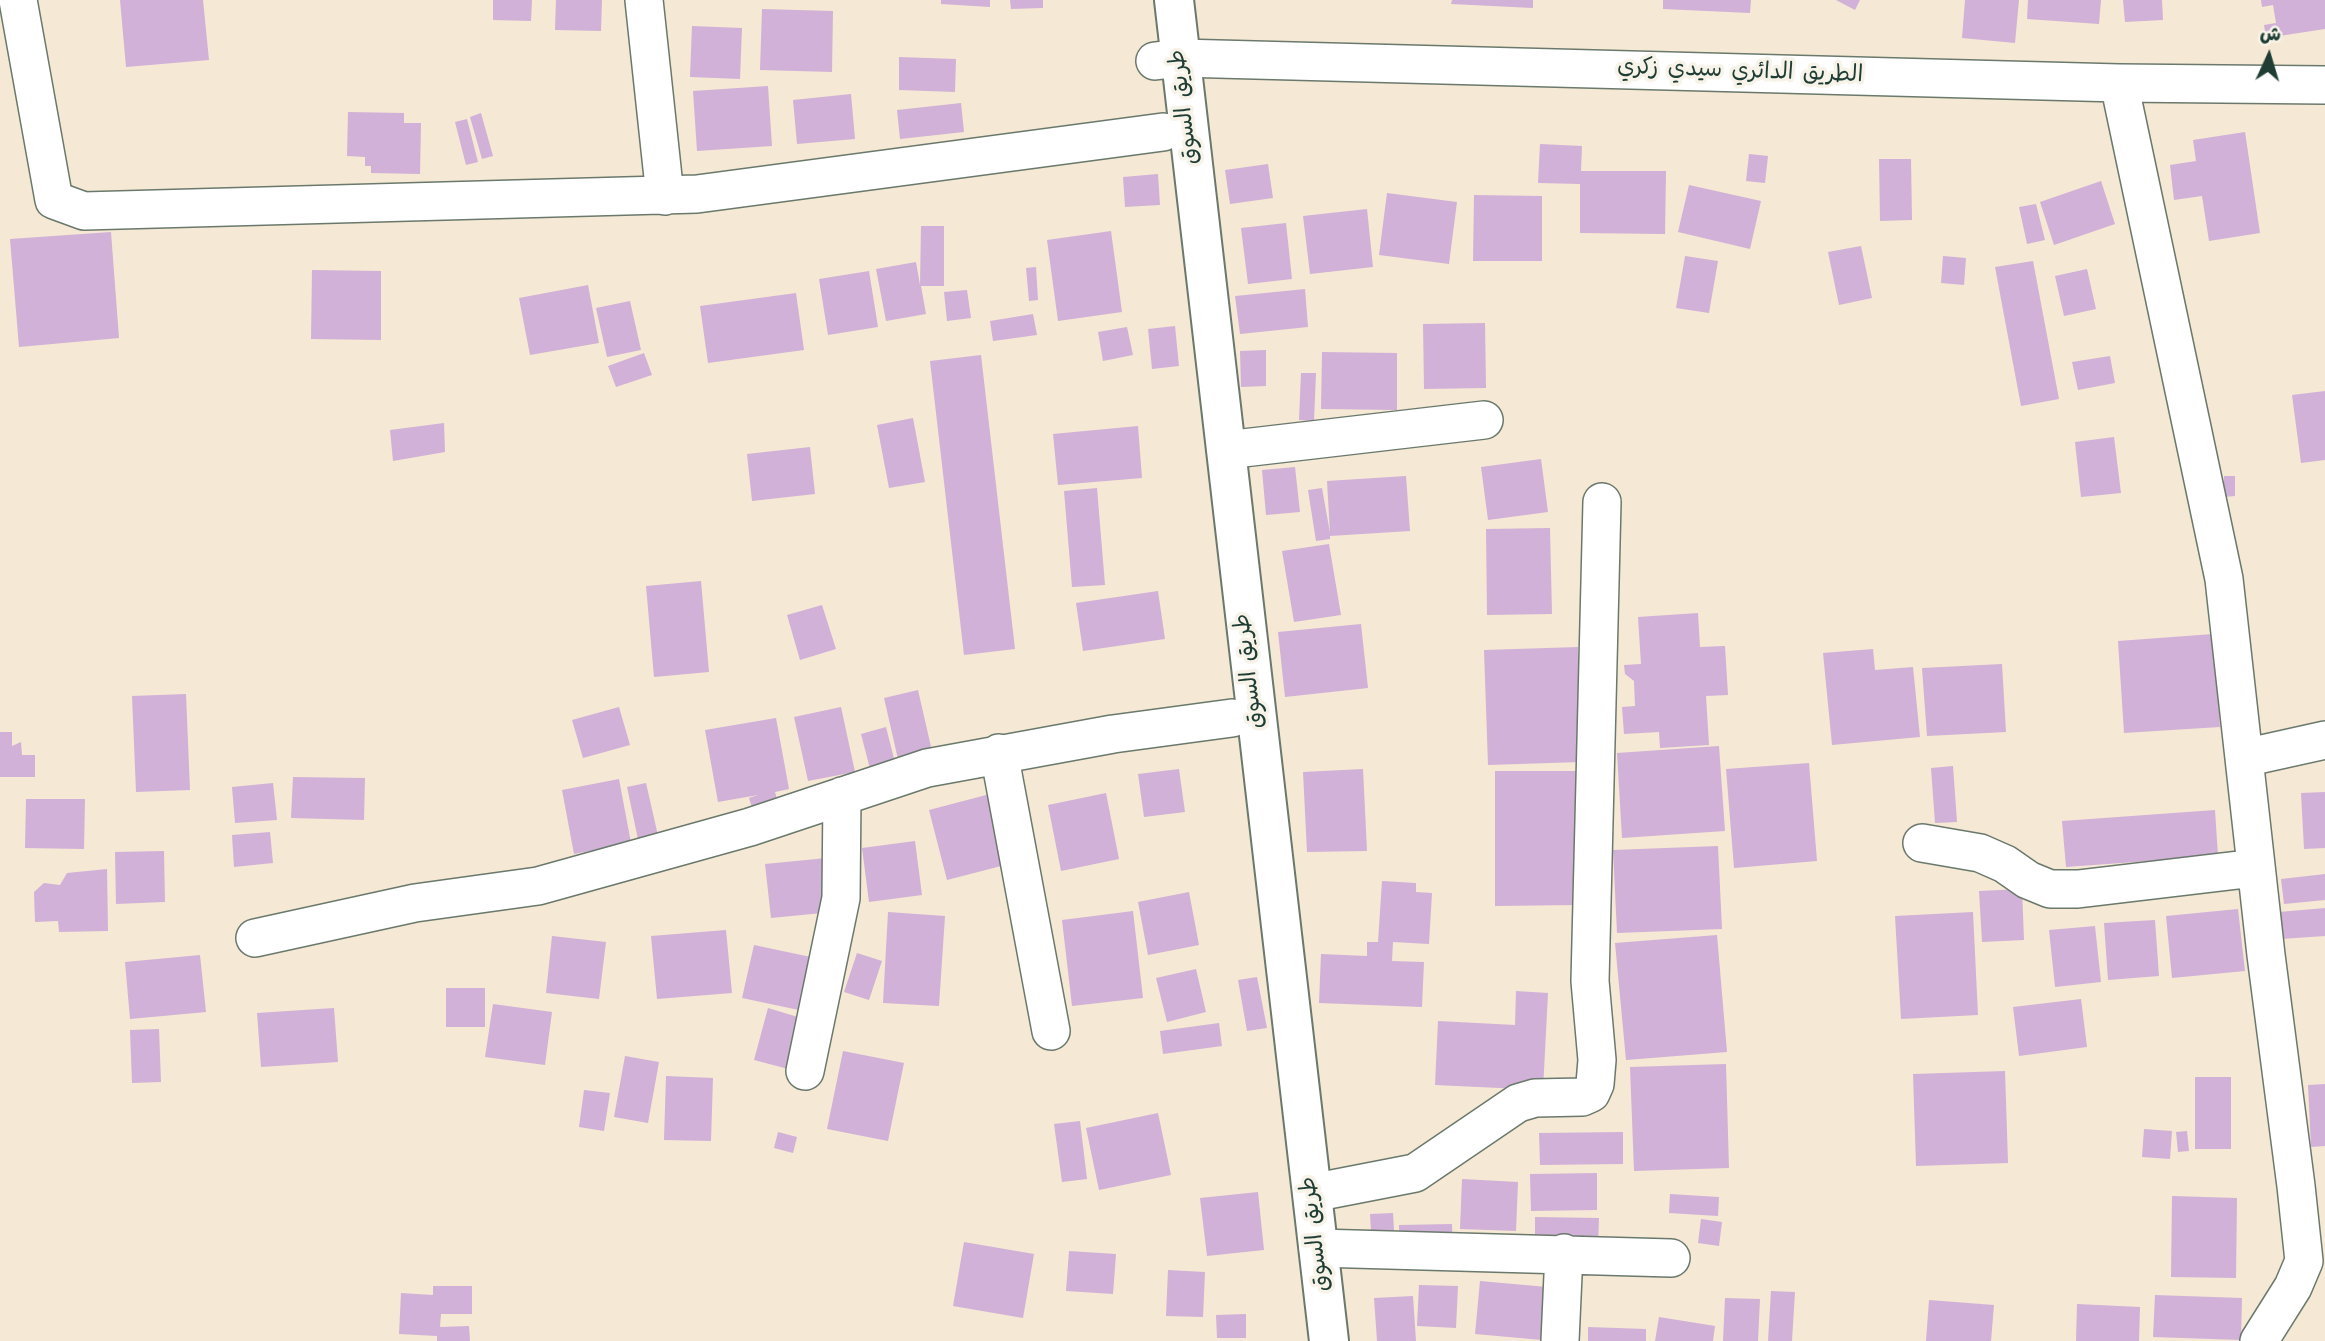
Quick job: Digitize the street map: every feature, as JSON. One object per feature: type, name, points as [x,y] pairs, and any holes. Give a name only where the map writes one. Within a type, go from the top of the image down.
[{"type":"main road","name":"طريق السوق","points":[[1148,0],[1167,59],[1226,450],[1329,1341]]},
{"type":"main road","name":"طريق السوق","points":[[1174,0],[1163,132],[1303,1341]]},
{"type":"street","points":[[18,0],[54,200],[84,211],[697,194],[1163,132]]},
{"type":"street","points":[[644,0],[665,196]]},
{"type":"street","name":"الطريق الدائري سيدي زكري","points":[[1167,59],[2119,83],[2325,85]]},
{"type":"street","points":[[2119,83],[2224,579],[2255,868],[2304,1261],[2312,1274],[2259,1341]]},
{"type":"street","points":[[1226,450],[1484,420]]},
{"type":"street","points":[[1312,1193],[1415,1173],[1518,1103],[1535,1098],[1582,1097],[1591,1093],[1595,1084],[1597,1060],[1590,981],[1602,502]]},
{"type":"street","points":[[255,938],[415,903],[538,886],[750,827],[927,768],[999,753],[1232,718]]},
{"type":"street","points":[[2244,758],[2325,740]]},
{"type":"street","points":[[999,753],[1051,1031]]},
{"type":"street","points":[[805,1071],[841,898],[842,796]]},
{"type":"street","points":[[1922,843],[1980,853],[2050,889],[2077,889],[2255,868]]},
{"type":"street","points":[[1318,1248],[1671,1258]]},
{"type":"street","points":[[1560,1341],[1564,1253]]},
{"type":"building","points":[[120,0],[203,0],[209,60],[126,67]]},
{"type":"building","points":[[493,0],[532,0],[531,21],[493,20]]},
{"type":"building","points":[[556,0],[602,0],[601,31],[555,30]]},
{"type":"building","points":[[941,0],[990,0],[990,7],[941,4]]},
{"type":"building","points":[[1010,0],[1043,0],[1043,8],[1011,9]]},
{"type":"building","points":[[1452,0],[1533,0],[1533,8],[1451,4]]},
{"type":"building","points":[[1663,0],[1751,0],[1750,13],[1663,9]]},
{"type":"building","points":[[1836,0],[1860,0],[1855,10]]},
{"type":"building","points":[[1965,0],[2019,0],[2015,43],[1962,38]]},
{"type":"building","points":[[2028,0],[2101,0],[2099,24],[2027,19]]},
{"type":"building","points":[[2123,0],[2162,0],[2163,20],[2125,22]]},
{"type":"building","points":[[2261,0],[2325,0],[2325,29],[2266,38],[2264,25],[2276,23],[2273,5],[2262,7]]},
{"type":"building","points":[[762,9],[833,11],[832,72],[760,70]]},
{"type":"building","points":[[692,26],[742,28],[740,79],[690,77]]},
{"type":"building","points":[[899,57],[956,59],[955,92],[899,90]]},
{"type":"building","points":[[768,86],[772,146],[697,151],[693,91]]},
{"type":"building","points":[[851,94],[855,139],[797,144],[793,100]]},
{"type":"building","points":[[961,103],[964,132],[900,139],[897,110]]},
{"type":"building","points":[[348,112],[404,113],[404,123],[421,123],[420,174],[371,173],[371,166],[365,166],[365,157],[347,156]]},
{"type":"building","points":[[481,113],[493,156],[482,159],[470,117]]},
{"type":"building","points":[[467,119],[478,162],[466,165],[455,122]]},
{"type":"building","points":[[2245,132],[2260,233],[2209,241],[2202,196],[2174,200],[2170,165],[2196,161],[2193,140]]},
{"type":"building","points":[[1540,144],[1582,146],[1581,171],[1666,171],[1665,234],[1580,233],[1580,184],[1538,183]]},
{"type":"building","points":[[1749,154],[1768,156],[1765,183],[1746,181]]},
{"type":"building","points":[[1879,159],[1911,159],[1912,220],[1880,221]]},
{"type":"building","points":[[1268,164],[1273,198],[1230,204],[1225,170]]},
{"type":"building","points":[[1158,174],[1160,205],[1125,207],[1123,177]]},
{"type":"building","points":[[2101,181],[2115,224],[2054,245],[2040,202]]},
{"type":"building","points":[[1689,185],[1761,201],[1750,249],[1678,232]]},
{"type":"building","points":[[1387,193],[1457,202],[1449,264],[1379,255]]},
{"type":"building","points":[[1474,195],[1542,196],[1542,261],[1473,261]]},
{"type":"building","points":[[2036,204],[2045,240],[2027,244],[2019,207]]},
{"type":"building","points":[[1367,209],[1373,267],[1310,274],[1303,216]]},
{"type":"building","points":[[1286,223],[1292,279],[1248,284],[1241,228]]},
{"type":"building","points":[[921,226],[944,226],[944,286],[921,286],[926,314],[886,321],[876,269],[916,262],[920,285]]},
{"type":"building","points":[[1111,231],[1122,312],[1058,321],[1047,240]]},
{"type":"building","points":[[111,232],[119,338],[19,347],[10,239]]},
{"type":"building","points":[[1861,246],[1872,298],[1839,305],[1828,252]]},
{"type":"building","points":[[1685,256],[1718,261],[1709,313],[1676,308]]},
{"type":"building","points":[[1943,256],[1966,258],[1964,285],[1941,283]]},
{"type":"building","points":[[2033,261],[2059,399],[2021,406],[1995,267]]},
{"type":"building","points":[[1036,267],[1038,300],[1029,301],[1026,268]]},
{"type":"building","points":[[2087,269],[2096,309],[2064,316],[2055,276]]},
{"type":"building","points":[[312,270],[381,271],[381,340],[311,339]]},
{"type":"building","points":[[869,271],[878,327],[828,335],[819,279]]},
{"type":"building","points":[[588,285],[599,343],[530,355],[519,298]]},
{"type":"building","points":[[1305,289],[1308,327],[1240,334],[1235,296]]},
{"type":"building","points":[[967,290],[971,318],[947,321],[944,292]]},
{"type":"building","points":[[796,293],[804,350],[708,363],[700,306]]},
{"type":"building","points":[[630,301],[641,350],[607,357],[596,308]]},
{"type":"building","points":[[1033,314],[1037,335],[993,341],[990,321]]},
{"type":"building","points":[[1485,323],[1486,388],[1424,389],[1423,324]]},
{"type":"building","points":[[1175,326],[1179,366],[1152,369],[1148,329]]},
{"type":"building","points":[[1127,327],[1133,355],[1103,361],[1098,332]]},
{"type":"building","points":[[1266,350],[1266,386],[1241,387],[1240,351]]},
{"type":"building","points":[[1322,352],[1397,353],[1397,410],[1321,409]]},
{"type":"building","points":[[644,353],[652,375],[616,387],[608,366]]},
{"type":"building","points":[[981,355],[1015,649],[964,655],[930,361]]},
{"type":"building","points":[[2110,356],[2115,383],[2078,390],[2072,362]]},
{"type":"building","points":[[1301,373],[1316,373],[1314,421],[1299,420]]},
{"type":"building","points":[[2325,391],[2325,460],[2301,463],[2292,395]]},
{"type":"building","points":[[913,418],[925,482],[889,488],[877,425]]},
{"type":"building","points":[[444,423],[445,452],[393,461],[390,430]]},
{"type":"building","points":[[1138,426],[1142,478],[1058,485],[1053,434]]},
{"type":"building","points":[[2114,437],[2121,493],[2081,497],[2075,442]]},
{"type":"building","points":[[810,447],[815,494],[752,501],[747,454]]},
{"type":"building","points":[[1541,459],[1548,512],[1488,520],[1481,467]]},
{"type":"building","points":[[1295,467],[1300,512],[1266,515],[1262,470]]},
{"type":"building","points":[[1406,476],[1410,531],[1330,536],[1330,539],[1316,541],[1308,490],[1322,488],[1330,533],[1327,481]]},
{"type":"building","points":[[2224,476],[2235,476],[2235,496],[2224,497]]},
{"type":"building","points":[[1097,488],[1105,585],[1072,587],[1064,491]]},
{"type":"building","points":[[1550,528],[1552,614],[1487,615],[1486,529]]},
{"type":"building","points":[[1329,544],[1341,615],[1294,622],[1282,551]]},
{"type":"building","points":[[701,581],[709,672],[654,677],[646,586]]},
{"type":"building","points":[[1158,591],[1165,639],[1083,651],[1076,603]]},
{"type":"building","points":[[822,605],[836,649],[800,660],[787,615]]},
{"type":"building","points":[[1698,613],[1700,647],[1725,646],[1728,695],[1706,696],[1709,745],[1660,748],[1659,732],[1624,734],[1622,707],[1635,706],[1634,681],[1625,674],[1624,665],[1641,664],[1638,617]]},
{"type":"building","points":[[1361,624],[1368,688],[1285,697],[1278,632]]},
{"type":"building","points":[[2213,634],[2220,727],[2124,733],[2118,641]]},
{"type":"building","points":[[1578,647],[1581,762],[1488,765],[1484,650]]},
{"type":"building","points":[[1873,649],[1875,670],[1913,667],[1920,737],[1832,745],[1823,653]]},
{"type":"building","points":[[2002,664],[2006,732],[1927,736],[1922,668]]},
{"type":"building","points":[[918,690],[934,760],[900,768],[884,698]]},
{"type":"building","points":[[186,694],[190,790],[136,792],[132,696]]},
{"type":"building","points":[[619,707],[630,745],[583,758],[572,720]]},
{"type":"building","points":[[841,707],[855,772],[808,781],[794,717]]},
{"type":"building","points":[[776,718],[789,789],[775,792],[781,812],[756,820],[749,798],[758,795],[718,802],[705,730]]},
{"type":"building","points":[[886,727],[902,790],[877,796],[861,734]]},
{"type":"building","points":[[0,732],[12,732],[12,746],[21,742],[22,755],[35,755],[35,777],[0,777]]},
{"type":"building","points":[[1719,746],[1725,831],[1622,838],[1617,753]]},
{"type":"building","points":[[1809,763],[1817,861],[1734,868],[1726,769]]},
{"type":"building","points":[[1953,766],[1957,822],[1935,823],[1931,768]]},
{"type":"building","points":[[1179,769],[1185,812],[1144,817],[1138,774]]},
{"type":"building","points":[[1363,769],[1367,851],[1307,852],[1303,772]]},
{"type":"building","points":[[1495,771],[1577,771],[1577,905],[1495,906]]},
{"type":"building","points":[[293,777],[365,778],[364,820],[291,818]]},
{"type":"building","points":[[619,779],[631,843],[574,854],[562,790]]},
{"type":"building","points":[[273,783],[277,820],[235,823],[232,787]]},
{"type":"building","points":[[646,783],[659,840],[639,844],[627,787]]},
{"type":"building","points":[[2325,792],[2325,848],[2304,849],[2301,793]]},
{"type":"building","points":[[1106,793],[1119,859],[1061,871],[1048,805]]},
{"type":"building","points":[[990,794],[1009,864],[947,880],[929,810]]},
{"type":"building","points":[[26,799],[85,799],[84,849],[25,848]]},
{"type":"building","points":[[2215,810],[2218,856],[2066,867],[2062,821]]},
{"type":"building","points":[[270,832],[273,863],[234,867],[232,835]]},
{"type":"building","points":[[915,841],[922,895],[869,902],[862,848]]},
{"type":"building","points":[[1718,846],[1722,929],[1617,933],[1613,850]]},
{"type":"building","points":[[164,851],[165,902],[116,904],[115,852]]},
{"type":"building","points":[[837,857],[843,911],[771,918],[765,864]]},
{"type":"building","points":[[107,869],[108,931],[59,932],[58,921],[35,922],[34,892],[44,883],[60,885],[67,873]]},
{"type":"building","points":[[2325,874],[2325,900],[2284,904],[2281,879]]},
{"type":"building","points":[[1382,881],[1416,883],[1416,892],[1432,893],[1429,944],[1393,942],[1392,961],[1424,962],[1422,1007],[1319,1003],[1321,954],[1367,956],[1367,942],[1378,942]]},
{"type":"building","points":[[2022,889],[2024,940],[1982,942],[1979,891]]},
{"type":"building","points":[[1189,892],[1199,945],[1148,955],[1138,902]]},
{"type":"building","points":[[2325,908],[2325,936],[2281,939],[2279,912]]},
{"type":"building","points":[[2238,909],[2245,971],[2172,978],[2166,916]]},
{"type":"building","points":[[1133,911],[1143,998],[1072,1006],[1062,920]]},
{"type":"building","points":[[888,912],[945,916],[939,1006],[883,1003]]},
{"type":"building","points":[[1973,912],[1978,1015],[1901,1019],[1895,916]]},
{"type":"building","points":[[2155,920],[2159,976],[2108,980],[2104,923]]},
{"type":"building","points":[[2095,926],[2101,982],[2055,987],[2049,930]]},
{"type":"building","points":[[726,930],[732,993],[657,999],[651,936]]},
{"type":"building","points":[[1717,935],[1727,1052],[1626,1060],[1615,943]]},
{"type":"building","points":[[552,936],[606,942],[599,999],[546,993]]},
{"type":"building","points":[[754,945],[825,960],[813,1013],[742,998]]},
{"type":"building","points":[[857,953],[882,961],[869,1000],[844,992]]},
{"type":"building","points":[[200,955],[206,1012],[130,1019],[125,962]]},
{"type":"building","points":[[1196,969],[1206,1012],[1167,1022],[1156,978]]},
{"type":"building","points":[[1257,977],[1267,1028],[1247,1031],[1238,980]]},
{"type":"building","points":[[446,988],[485,988],[485,1027],[446,1027]]},
{"type":"building","points":[[1516,991],[1548,993],[1543,1090],[1435,1085],[1438,1021],[1515,1025]]},
{"type":"building","points":[[2081,999],[2087,1047],[2019,1056],[2013,1007]]},
{"type":"building","points":[[493,1004],[552,1012],[545,1065],[485,1057]]},
{"type":"building","points":[[334,1008],[338,1062],[261,1067],[257,1013]]},
{"type":"building","points":[[768,1008],[811,1021],[796,1071],[754,1060]]},
{"type":"building","points":[[1219,1023],[1222,1046],[1163,1054],[1160,1031]]},
{"type":"building","points":[[159,1029],[161,1082],[132,1083],[130,1030]]},
{"type":"building","points":[[843,1051],[904,1063],[888,1141],[827,1129]]},
{"type":"building","points":[[625,1056],[659,1062],[648,1123],[614,1117]]},
{"type":"building","points":[[1726,1064],[1729,1168],[1634,1171],[1630,1067]]},
{"type":"building","points":[[2005,1071],[2008,1163],[1916,1166],[1913,1074]]},
{"type":"building","points":[[666,1076],[713,1078],[711,1141],[664,1140]]},
{"type":"building","points":[[2195,1077],[2231,1077],[2231,1149],[2195,1149]]},
{"type":"building","points":[[2325,1084],[2325,1146],[2311,1147],[2308,1085]]},
{"type":"building","points":[[584,1090],[610,1093],[604,1131],[579,1127]]},
{"type":"building","points":[[1158,1113],[1171,1175],[1099,1190],[1086,1128]]},
{"type":"building","points":[[1080,1121],[1087,1179],[1062,1182],[1054,1124]]},
{"type":"building","points":[[2144,1129],[2172,1131],[2170,1159],[2142,1157]]},
{"type":"building","points":[[2187,1131],[2189,1151],[2178,1152],[2176,1132]]},
{"type":"building","points":[[778,1132],[797,1137],[793,1153],[774,1148]]},
{"type":"building","points":[[1623,1132],[1623,1164],[1540,1165],[1539,1133]]},
{"type":"building","points":[[1597,1173],[1597,1210],[1531,1211],[1530,1174]]},
{"type":"building","points":[[1462,1179],[1518,1182],[1516,1231],[1460,1229]]},
{"type":"building","points":[[1258,1192],[1264,1250],[1207,1256],[1200,1198]]},
{"type":"building","points":[[1670,1194],[1719,1197],[1718,1216],[1669,1213]]},
{"type":"building","points":[[2172,1196],[2237,1198],[2236,1278],[2171,1277]]},
{"type":"building","points":[[1393,1213],[1396,1264],[1373,1265],[1370,1214]]},
{"type":"building","points":[[1535,1217],[1599,1218],[1598,1247],[1535,1246]]},
{"type":"building","points":[[1701,1219],[1722,1222],[1719,1246],[1698,1243]]},
{"type":"building","points":[[1452,1224],[1453,1263],[1400,1264],[1399,1225]]},
{"type":"building","points":[[964,1242],[1034,1254],[1023,1318],[953,1306]]},
{"type":"building","points":[[1069,1251],[1116,1254],[1113,1294],[1066,1291]]},
{"type":"building","points":[[1168,1270],[1205,1272],[1203,1317],[1166,1316]]},
{"type":"building","points":[[1480,1281],[1547,1287],[1542,1340],[1475,1334]]},
{"type":"building","points":[[1419,1285],[1458,1286],[1456,1328],[1417,1326]]},
{"type":"building","points":[[433,1286],[472,1286],[472,1314],[441,1314],[440,1327],[469,1326],[470,1341],[437,1341],[437,1336],[399,1334],[401,1293],[433,1295]]},
{"type":"building","points":[[1771,1291],[1795,1292],[1792,1341],[1768,1341]]},
{"type":"building","points":[[2155,1295],[2242,1298],[2241,1340],[2153,1337]]},
{"type":"building","points":[[1413,1296],[1416,1341],[1377,1341],[1374,1298]]},
{"type":"building","points":[[1725,1298],[1760,1299],[1758,1341],[1723,1341]]},
{"type":"building","points":[[1929,1300],[1994,1305],[1991,1341],[1926,1341]]},
{"type":"building","points":[[2077,1304],[2140,1307],[2139,1341],[2076,1341]]},
{"type":"building","points":[[1246,1314],[1246,1338],[1217,1338],[1216,1315]]},
{"type":"building","points":[[1659,1317],[1715,1326],[1713,1341],[1655,1341]]},
{"type":"building","points":[[1588,1327],[1646,1329],[1646,1341],[1588,1341]]}]
